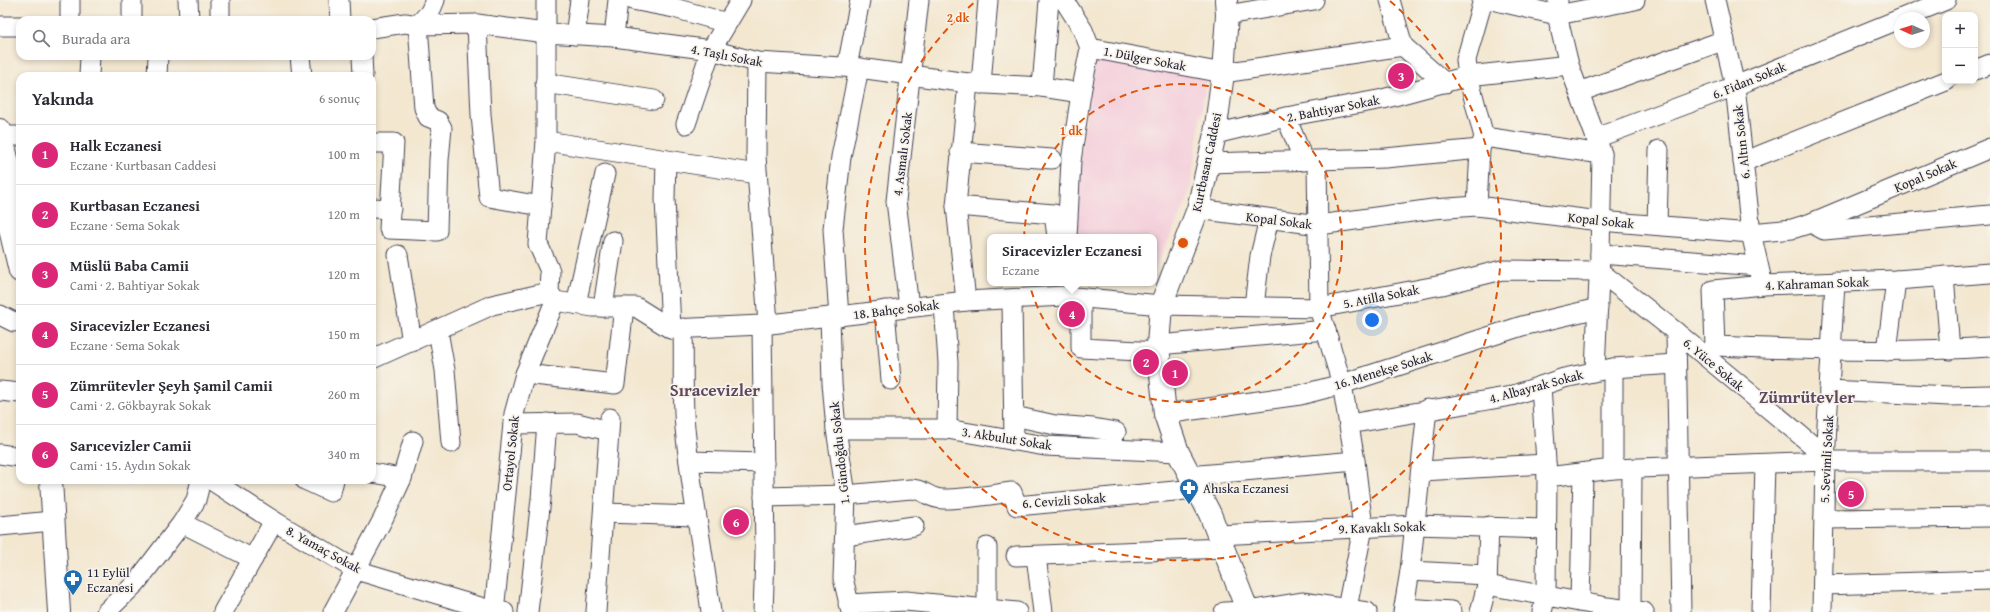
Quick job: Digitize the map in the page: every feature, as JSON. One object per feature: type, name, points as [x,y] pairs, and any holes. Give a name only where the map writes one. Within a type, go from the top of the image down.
[{"type":"main road","name":"Kurtbasan Caddesi","points":[[1226,7],[1223,73],[1215,134],[1198,209],[1161,305],[1158,349],[1165,414],[1178,452],[1210,514],[1248,611]]},
{"type":"main road","points":[[7,134],[10,219]]},
{"type":"main road","points":[[0,187],[10,219],[16,250]]},
{"type":"main road","points":[[51,484],[52,521],[59,612]]},
{"type":"street","points":[[70,0],[70,16]]},
{"type":"street","points":[[132,0],[132,16]]},
{"type":"street","points":[[188,0],[188,16]]},
{"type":"street","points":[[220,0],[220,16]]},
{"type":"street","points":[[339,0],[340,16]]},
{"type":"street","points":[[376,142],[394,143],[389,229],[437,230],[438,160],[442,128],[438,121],[428,117],[424,108],[418,25],[430,12],[435,0]]},
{"type":"street","name":"Ortayol Sokak","points":[[497,612],[514,414],[525,374],[552,297],[550,270],[538,244],[546,141],[546,0]]},
{"type":"street","points":[[575,35],[580,0]]},
{"type":"street","points":[[614,37],[618,0]]},
{"type":"street","points":[[632,0],[674,8],[727,23]]},
{"type":"street","points":[[686,124],[711,50],[741,0]]},
{"type":"street","name":"1. Gündoğdu Sokak","points":[[850,608],[843,578],[846,495],[836,429],[832,383],[834,317],[833,229],[860,0]]},
{"type":"street","name":"4. Asmalı Sokak","points":[[909,307],[896,201],[912,76],[919,0]]},
{"type":"street","points":[[966,301],[956,206],[960,152],[975,84],[988,0]]},
{"type":"street","points":[[1042,87],[1049,0]]},
{"type":"street","points":[[1064,0],[1083,30],[1090,48]]},
{"type":"street","points":[[1226,7],[1314,0]]},
{"type":"street","points":[[1390,0],[1403,46],[1445,83]]},
{"type":"street","points":[[1477,206],[1482,143],[1466,60],[1483,0]]},
{"type":"street","points":[[1492,0],[1557,8],[1635,0]]},
{"type":"street","name":"6. Altın Sokak","points":[[1715,0],[1735,86],[1751,233],[1763,285]]},
{"type":"street","name":"6. Fidan Sokak","points":[[1916,12],[1946,0]]},
{"type":"street","points":[[1410,571],[1487,580],[1544,604],[1580,602],[1606,610],[1638,611],[1622,468],[1604,369],[1598,308],[1600,221],[1599,146],[1569,65],[1557,8]]},
{"type":"street","name":"6. Fidan Sokak","points":[[1599,146],[1735,86],[1894,21]]},
{"type":"street","name":"4. Taşlı Sokak","points":[[376,28],[405,24],[477,24],[545,33],[614,37],[711,50],[757,62],[853,68],[975,84],[1042,87],[1081,93]]},
{"type":"street","points":[[477,24],[481,115],[488,197],[541,206]]},
{"type":"street","points":[[0,26],[16,26]]},
{"type":"street","points":[[1579,92],[1724,40]]},
{"type":"street","name":"1. Dülger Sokak","points":[[1067,234],[1071,161],[1081,93],[1090,48],[1223,73],[1403,46]]},
{"type":"street","points":[[89,72],[90,60]]},
{"type":"street","points":[[158,60],[158,72]]},
{"type":"street","points":[[300,60],[302,72]]},
{"type":"street","points":[[362,60],[363,72]]},
{"type":"street","points":[[757,62],[756,156],[765,324],[765,555],[763,612]]},
{"type":"street","points":[[1978,69],[1990,64]]},
{"type":"street","name":"2. Bahtiyar Sokak","points":[[1215,134],[1286,117],[1383,99],[1468,76],[1569,65]]},
{"type":"street","points":[[545,82],[654,100]]},
{"type":"street","points":[[1743,162],[1942,83]]},
{"type":"street","points":[[1286,117],[1311,161],[1319,225],[1319,308],[1342,384],[1355,462],[1363,528],[1347,608]]},
{"type":"street","points":[[546,141],[757,174]]},
{"type":"street","points":[[1208,163],[1385,158],[1482,143],[1599,146]]},
{"type":"street","name":"Kopal Sokak","points":[[1198,209],[1319,225],[1433,209],[1477,206],[1600,221],[1751,233],[1792,228],[1812,223],[1990,148]]},
{"type":"street","points":[[1657,225],[1659,150]]},
{"type":"street","points":[[960,152],[1052,159]]},
{"type":"street","points":[[666,160],[665,199],[670,297],[677,328],[685,426],[695,516],[706,574],[711,612]]},
{"type":"street","points":[[576,304],[605,174]]},
{"type":"street","points":[[956,206],[1054,214],[1056,234]]},
{"type":"street","points":[[376,208],[391,209]]},
{"type":"street","points":[[1812,223],[1824,230],[1990,215]]},
{"type":"street","points":[[1254,306],[1260,256],[1269,219]]},
{"type":"street","points":[[603,307],[613,241]]},
{"type":"street","points":[[398,255],[412,342]]},
{"type":"street","name":"5. Atilla Sokak","points":[[1161,305],[1319,308],[1442,285],[1502,270],[1599,262],[1758,266]]},
{"type":"street","name":"6. Yüce Sokak","points":[[1599,262],[1676,332],[1710,351],[1811,444],[1825,461]]},
{"type":"street","name":"4. Kahraman Sokak","points":[[1710,351],[1713,290],[1763,285],[1896,280],[1990,273]]},
{"type":"street","points":[[1944,276],[1950,350]]},
{"type":"street","points":[[1887,351],[1896,280]]},
{"type":"street","name":"5. Sevimli Sokak","points":[[1822,612],[1825,461],[1835,282]]},
{"type":"street","points":[[1070,292],[1081,348],[1158,349],[1326,330]]},
{"type":"street","name":"18. Bahçe Sokak","points":[[677,328],[765,324],[966,301],[1012,299],[1070,292],[1161,305]]},
{"type":"street","points":[[376,357],[438,331],[492,305],[552,297],[576,304],[603,307],[630,307],[670,297]]},
{"type":"street","points":[[1012,299],[1014,441]]},
{"type":"street","points":[[944,304],[948,363],[947,429]]},
{"type":"street","points":[[525,374],[615,384],[630,307]]},
{"type":"street","points":[[630,307],[677,328]]},
{"type":"street","name":"16. Menekşe Sokak","points":[[1165,414],[1300,395],[1342,384],[1522,326],[1598,308]]},
{"type":"street","points":[[885,310],[891,380]]},
{"type":"street","points":[[0,315],[16,322]]},
{"type":"street","points":[[438,331],[446,370],[451,443]]},
{"type":"street","points":[[1676,332],[1681,612]]},
{"type":"street","points":[[1710,351],[1887,351],[1950,350],[1990,347]]},
{"type":"street","name":"4. Albayrak Sokak","points":[[1349,424],[1427,409],[1511,396],[1564,378],[1604,369],[1676,364]]},
{"type":"street","points":[[1541,386],[1547,471],[1544,604]]},
{"type":"street","points":[[1829,390],[1949,396],[1990,395]]},
{"type":"street","points":[[0,391],[16,393]]},
{"type":"street","points":[[1427,409],[1416,525],[1404,610],[1452,611]]},
{"type":"street","points":[[1014,416],[1055,425],[1093,428],[1116,432]]},
{"type":"street","points":[[528,612],[541,499],[547,423]]},
{"type":"street","points":[[513,424],[576,423],[610,425],[596,612]]},
{"type":"street","name":"3. Akbulut Sokak","points":[[836,429],[947,429],[1045,446],[1178,452]]},
{"type":"street","points":[[334,612],[402,478],[413,441]]},
{"type":"street","points":[[0,454],[16,456]]},
{"type":"street","points":[[689,461],[764,462]]},
{"type":"street","points":[[1422,471],[1547,471],[1583,473],[1622,468],[1825,461],[1990,461]]},
{"type":"street","points":[[1193,482],[1355,462]]},
{"type":"street","points":[[1761,612],[1766,464]]},
{"type":"street","points":[[1580,602],[1583,473]]},
{"type":"street","points":[[376,474],[402,478]]},
{"type":"street","name":"6. Cevizli Sokak","points":[[846,495],[919,489],[930,498],[943,499],[1012,492],[1017,506],[1193,482]]},
{"type":"street","points":[[106,612],[136,583],[182,523],[196,500],[200,484]]},
{"type":"street","name":"8. Yamaç Sokak","points":[[217,484],[274,521],[356,570],[497,612]]},
{"type":"street","points":[[764,497],[846,495]]},
{"type":"street","points":[[604,513],[695,516]]},
{"type":"street","points":[[1824,519],[1990,517]]},
{"type":"street","points":[[0,526],[52,521]]},
{"type":"street","points":[[223,612],[274,521]]},
{"type":"street","points":[[182,523],[253,559]]},
{"type":"street","name":"9. Kavaklı Sokak","points":[[1016,556],[1036,556],[1363,528],[1416,525],[1489,526],[1546,529]]},
{"type":"street","points":[[844,536],[914,526]]},
{"type":"street","points":[[1480,612],[1487,580],[1489,526]]},
{"type":"street","points":[[987,547],[987,608]]},
{"type":"street","points":[[1036,556],[1043,612]]},
{"type":"street","points":[[1823,585],[1990,580]]},
{"type":"street","points":[[850,608],[906,601],[1017,612]]},
{"type":"street","points":[[1224,612],[1248,611],[1302,602],[1367,612]]},
{"type":"shaded area","points":[[1094,57],[1207,76],[1189,196],[1157,265],[1157,234],[1074,234],[1077,186]]},
{"type":"place","name":"Müslü Baba Camii","points":[[1401,76]]},
{"type":"place","name":"Siracevizler Eczanesi","points":[[1072,314]]},
{"type":"place","name":"Kurtbasan Eczanesi","points":[[1146,362]]},
{"type":"place","name":"Halk Eczanesi","points":[[1175,373]]},
{"type":"place","name":"Zümrütevler Şeyh Şamil Camii","points":[[1851,494]]},
{"type":"place","name":"Ahıska Eczanesi","points":[[1189,505]]},
{"type":"place","name":"Sarıcevizler Camii","points":[[736,522]]},
{"type":"place","name":"11 Eylül Eczanesi","points":[[73,596]]},
{"type":"district","name":"Sıracevizler","points":[[715,390]]},
{"type":"district","name":"Zümrütevler","points":[[1807,397]]}]
